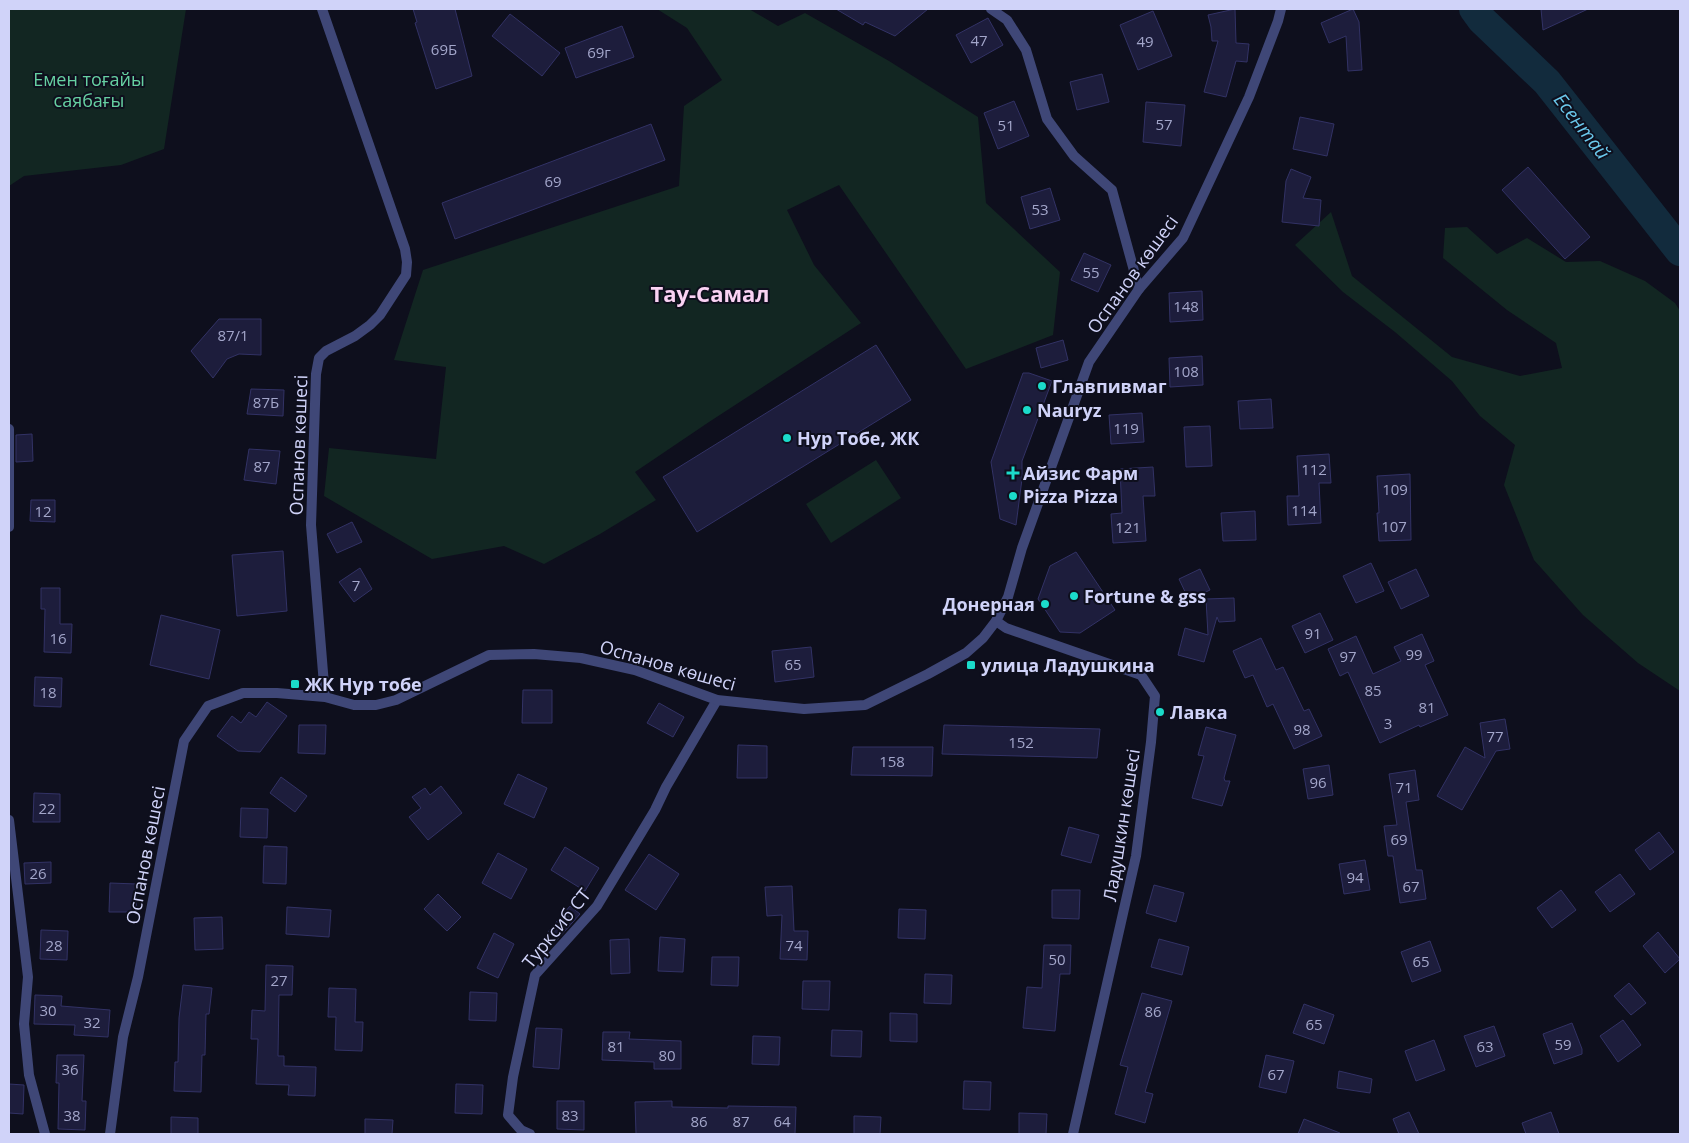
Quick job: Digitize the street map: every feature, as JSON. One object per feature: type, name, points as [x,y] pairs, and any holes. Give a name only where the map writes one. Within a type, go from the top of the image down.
[{"type":"street","name":"Оспанов көшесі","points":[[322,9],[405,249],[407,262],[406,275],[380,315],[355,336],[326,351],[319,358],[316,374],[311,525],[325,697]]},
{"type":"street","points":[[991,9],[1007,20],[1026,50],[1047,119],[1074,156],[1112,190],[1139,289]]},
{"type":"street","name":"Оспанов көшесі","points":[[110,1134],[123,1037],[138,977],[184,741],[208,706],[244,694],[277,693],[325,697],[354,705],[376,705],[396,700],[489,655],[534,654],[582,658],[635,670],[717,700],[804,710],[865,705],[966,653],[983,638],[996,621],[1008,597],[1022,548],[1089,362],[1139,289],[1183,238],[1249,97],[1281,9]]},
{"type":"street","points":[[9,429],[9,527]]},
{"type":"street","name":"Ладушкин көшесі","points":[[996,621],[1006,628],[1141,675],[1155,696],[1136,856],[1073,1134]]},
{"type":"street","name":"Турксиб СТ","points":[[530,1134],[521,1130],[508,1115],[513,1077],[535,975],[597,906],[717,700]]},
{"type":"street","points":[[9,820],[28,977],[24,1024],[29,1075],[45,1134]]},
{"type":"green space","name":"Емен тоғайы саябағы","points":[[9,9],[186,9],[164,149],[121,165],[24,176],[9,186]]},
{"type":"green space","points":[[657,9],[749,9],[778,26],[805,13],[889,61],[978,117],[986,203],[1060,272],[1053,335],[966,369],[839,185],[787,210],[814,265],[861,323],[635,472],[656,500],[600,534],[544,564],[504,546],[432,559],[324,496],[329,448],[436,459],[446,367],[394,360],[423,270],[679,186],[684,106],[722,80],[687,28]]},
{"type":"green space","points":[[1331,212],[1352,276],[1452,357],[1520,376],[1562,368],[1556,343],[1507,310],[1443,258],[1445,228],[1467,227],[1497,254],[1527,238],[1566,262],[1600,261],[1645,281],[1675,303],[1680,311],[1680,691],[1638,663],[1583,615],[1534,560],[1504,485],[1515,445],[1480,416],[1452,381],[1395,332],[1343,292],[1295,245]]},
{"type":"green space","points":[[876,460],[901,498],[831,543],[806,504]]},
{"type":"building","points":[[413,9],[455,9],[472,76],[436,89],[415,23],[417,22]]},
{"type":"building","points":[[836,9],[928,9],[895,36],[865,22],[863,25]]},
{"type":"building","points":[[1235,9],[1236,43],[1249,44],[1247,62],[1236,61],[1226,97],[1204,92],[1218,41],[1212,41],[1208,15]]},
{"type":"building","points":[[1353,9],[1359,22],[1362,70],[1348,71],[1346,36],[1329,43],[1321,23]]},
{"type":"building","points":[[1541,9],[1588,9],[1543,30]]},
{"type":"building","points":[[1153,11],[1172,56],[1138,70],[1120,25]]},
{"type":"building","points":[[510,14],[560,53],[542,76],[492,36]]},
{"type":"building","points":[[988,18],[1003,45],[971,63],[956,35]]},
{"type":"building","points":[[622,26],[634,57],[576,78],[565,48]]},
{"type":"building","points":[[1102,74],[1109,102],[1077,110],[1070,82]]},
{"type":"building","points":[[1014,101],[1029,136],[998,149],[984,113]]},
{"type":"building","points":[[1146,102],[1185,105],[1181,146],[1143,142]]},
{"type":"building","points":[[1300,117],[1334,124],[1327,156],[1293,149]]},
{"type":"building","points":[[651,124],[665,160],[455,239],[442,203]]},
{"type":"building","points":[[1528,167],[1590,237],[1565,259],[1502,190]]},
{"type":"building","points":[[1291,169],[1311,177],[1303,198],[1321,200],[1319,226],[1282,222],[1286,181]]},
{"type":"building","points":[[1050,188],[1060,220],[1030,229],[1021,197]]},
{"type":"building","points":[[1084,253],[1111,265],[1098,292],[1071,280]]},
{"type":"building","points":[[1202,291],[1203,320],[1170,322],[1169,293]]},
{"type":"building","points":[[219,319],[261,319],[261,355],[239,354],[227,359],[213,378],[191,351]]},
{"type":"building","points":[[1063,340],[1068,360],[1041,368],[1036,348]]},
{"type":"building","name":"Нур Тобе, ЖК","points":[[876,345],[911,400],[697,532],[663,477]]},
{"type":"building","points":[[1202,356],[1203,385],[1170,387],[1169,358]]},
{"type":"building","points":[[1023,373],[1029,373],[1052,381],[1022,461],[1022,479],[1016,525],[1000,519],[991,462]]},
{"type":"building","points":[[251,389],[284,390],[283,416],[247,414]]},
{"type":"building","points":[[1271,399],[1273,428],[1240,429],[1238,401]]},
{"type":"building","points":[[1142,413],[1144,442],[1111,444],[1109,415]]},
{"type":"building","points":[[1210,426],[1212,466],[1186,467],[1184,427]]},
{"type":"building","points":[[32,434],[33,461],[16,462],[16,435]]},
{"type":"building","points":[[249,449],[280,451],[276,484],[244,480]]},
{"type":"building","points":[[1329,454],[1331,483],[1319,483],[1321,523],[1288,525],[1287,496],[1299,496],[1297,456]]},
{"type":"building","points":[[1153,467],[1155,496],[1143,496],[1146,541],[1113,543],[1111,514],[1122,513],[1120,469]]},
{"type":"building","points":[[1410,474],[1411,540],[1379,541],[1377,476]]},
{"type":"building","points":[[31,500],[55,500],[55,522],[30,521]]},
{"type":"building","points":[[1255,511],[1256,540],[1223,541],[1221,513]]},
{"type":"building","points":[[352,522],[362,542],[337,553],[327,534]]},
{"type":"building","points":[[283,551],[287,611],[237,616],[232,555]]},
{"type":"building","points":[[1076,552],[1115,610],[1080,633],[1060,632],[1038,599],[1050,566]]},
{"type":"building","points":[[1371,563],[1384,591],[1356,603],[1343,576]]},
{"type":"building","points":[[360,568],[372,589],[354,602],[339,582]]},
{"type":"building","points":[[1200,569],[1210,590],[1189,600],[1179,579]]},
{"type":"building","points":[[1416,569],[1429,596],[1401,609],[1388,582]]},
{"type":"building","points":[[41,588],[60,588],[60,624],[72,624],[71,653],[44,652],[45,609],[41,609]]},
{"type":"building","points":[[1234,598],[1235,621],[1219,622],[1217,617],[1204,662],[1178,655],[1185,628],[1208,635],[1206,599]]},
{"type":"building","points":[[1320,613],[1333,640],[1305,653],[1292,626]]},
{"type":"building","points":[[161,615],[220,630],[209,679],[150,665]]},
{"type":"building","points":[[1422,634],[1434,661],[1425,665],[1448,715],[1420,727],[1419,725],[1380,743],[1348,672],[1340,676],[1328,649],[1356,636],[1373,674],[1401,661],[1394,647]]},
{"type":"building","points":[[1261,638],[1276,670],[1283,667],[1304,711],[1309,709],[1322,736],[1294,749],[1273,704],[1267,707],[1253,675],[1245,678],[1233,651]]},
{"type":"building","points":[[811,647],[814,677],[775,682],[772,651]]},
{"type":"building","points":[[35,677],[62,678],[61,707],[34,706]]},
{"type":"building","points":[[523,690],[552,690],[552,723],[522,723]]},
{"type":"building","points":[[267,702],[287,716],[260,752],[238,751],[217,736],[232,716],[241,723],[249,712],[256,717]]},
{"type":"building","points":[[659,703],[684,717],[673,737],[647,723]]},
{"type":"building","points":[[1505,719],[1510,749],[1496,751],[1462,810],[1437,796],[1465,747],[1485,758],[1480,723]]},
{"type":"building","points":[[299,725],[326,725],[325,754],[298,753]]},
{"type":"building","points":[[944,725],[1100,729],[1097,758],[942,754]]},
{"type":"building","points":[[1206,727],[1236,735],[1224,778],[1225,781],[1230,781],[1222,806],[1192,798],[1204,756],[1198,755]]},
{"type":"building","points":[[738,745],[767,746],[767,778],[737,778]]},
{"type":"building","points":[[853,747],[933,747],[932,776],[851,775]]},
{"type":"building","points":[[1329,765],[1333,795],[1308,799],[1303,769]]},
{"type":"building","points":[[1415,770],[1419,800],[1406,802],[1416,870],[1422,870],[1426,899],[1400,903],[1393,856],[1388,856],[1384,826],[1397,825],[1389,774]]},
{"type":"building","points":[[518,774],[547,788],[534,818],[504,804]]},
{"type":"building","points":[[281,777],[307,796],[295,812],[270,793]]},
{"type":"building","points":[[441,786],[462,813],[428,840],[409,817],[421,808],[412,797],[425,788],[430,795]]},
{"type":"building","points":[[34,793],[60,794],[60,822],[33,822]]},
{"type":"building","points":[[241,808],[268,809],[267,838],[240,837]]},
{"type":"building","points":[[1069,827],[1099,835],[1091,863],[1061,855]]},
{"type":"building","points":[[1659,832],[1674,852],[1650,870],[1635,850]]},
{"type":"building","points":[[264,846],[287,847],[286,884],[263,883]]},
{"type":"building","points":[[565,847],[599,868],[585,891],[551,870]]},
{"type":"building","points":[[498,853],[527,869],[511,899],[482,883]]},
{"type":"building","points":[[649,854],[679,874],[656,910],[625,890]]},
{"type":"building","points":[[1365,860],[1370,890],[1344,894],[1339,864]]},
{"type":"building","points":[[51,862],[51,883],[25,884],[24,863]]},
{"type":"building","points":[[1620,874],[1635,894],[1610,912],[1595,892]]},
{"type":"building","points":[[110,883],[137,884],[136,912],[109,912]]},
{"type":"building","points":[[1154,885],[1184,893],[1176,922],[1146,913]]},
{"type":"building","points":[[792,886],[794,931],[808,931],[807,960],[780,959],[782,915],[767,916],[765,887]]},
{"type":"building","points":[[1052,890],[1080,890],[1079,919],[1052,918]]},
{"type":"building","points":[[1561,890],[1576,910],[1552,928],[1537,908]]},
{"type":"building","points":[[438,894],[461,917],[447,931],[424,909]]},
{"type":"building","points":[[570,906],[580,914],[557,940],[548,932]]},
{"type":"building","points":[[287,907],[331,910],[329,937],[286,934]]},
{"type":"building","points":[[899,909],[926,910],[925,939],[898,938]]},
{"type":"building","points":[[222,917],[223,949],[195,950],[194,918]]},
{"type":"building","points":[[41,930],[68,931],[67,960],[40,959]]},
{"type":"building","points":[[1658,932],[1680,959],[1665,973],[1643,946]]},
{"type":"building","points":[[494,933],[514,944],[498,978],[477,968]]},
{"type":"building","points":[[660,937],[685,939],[683,972],[658,971]]},
{"type":"building","points":[[629,939],[630,973],[611,974],[610,940]]},
{"type":"building","points":[[1159,939],[1189,947],[1182,975],[1151,967]]},
{"type":"building","points":[[1430,941],[1441,971],[1412,982],[1401,952]]},
{"type":"building","points":[[1044,945],[1071,945],[1070,974],[1060,974],[1055,1031],[1023,1028],[1027,987],[1042,988]]},
{"type":"building","points":[[712,957],[739,957],[738,986],[711,985]]},
{"type":"building","points":[[266,965],[293,966],[292,995],[279,995],[278,1056],[284,1056],[284,1066],[316,1067],[315,1096],[288,1095],[289,1085],[256,1084],[258,1039],[251,1039],[252,1010],[265,1011]]},
{"type":"building","points":[[925,974],[952,975],[951,1004],[924,1003]]},
{"type":"building","points":[[803,981],[830,981],[829,1010],[802,1009]]},
{"type":"building","points":[[1629,983],[1646,1003],[1631,1015],[1614,996]]},
{"type":"building","points":[[183,985],[212,988],[209,1014],[206,1014],[205,1055],[202,1055],[201,1092],[174,1091],[175,1062],[178,1062],[179,1018]]},
{"type":"building","points":[[329,988],[356,989],[355,1022],[363,1022],[362,1051],[335,1050],[336,1017],[328,1017]]},
{"type":"building","points":[[470,992],[497,993],[496,1021],[469,1020]]},
{"type":"building","points":[[1142,993],[1172,1001],[1145,1092],[1153,1094],[1145,1123],[1115,1114],[1128,1067],[1120,1065]]},
{"type":"building","points":[[35,995],[62,996],[61,1006],[110,1010],[108,1037],[74,1035],[75,1025],[34,1024]]},
{"type":"building","points":[[1304,1004],[1334,1015],[1324,1044],[1293,1033]]},
{"type":"building","points":[[890,1013],[917,1014],[917,1042],[890,1041]]},
{"type":"building","points":[[1623,1020],[1641,1045],[1618,1062],[1600,1036]]},
{"type":"building","points":[[1572,1023],[1582,1049],[1582,1054],[1554,1064],[1543,1034]]},
{"type":"building","points":[[1494,1026],[1505,1056],[1476,1067],[1464,1036]]},
{"type":"building","points":[[536,1028],[562,1029],[559,1069],[533,1067]]},
{"type":"building","points":[[832,1030],[862,1031],[861,1057],[831,1056]]},
{"type":"building","points":[[603,1032],[630,1032],[629,1039],[681,1041],[681,1069],[654,1069],[654,1062],[602,1060]]},
{"type":"building","points":[[753,1036],[780,1037],[779,1065],[752,1064]]},
{"type":"building","points":[[1434,1040],[1445,1070],[1416,1081],[1405,1051]]},
{"type":"building","points":[[57,1055],[84,1055],[82,1101],[86,1101],[85,1130],[58,1129],[59,1083],[56,1083]]},
{"type":"building","points":[[1266,1055],[1294,1061],[1286,1093],[1259,1087]]},
{"type":"building","points":[[1339,1071],[1372,1079],[1370,1093],[1337,1088]]},
{"type":"building","points":[[964,1081],[991,1082],[990,1110],[963,1109]]},
{"type":"building","points":[[9,1084],[24,1085],[23,1114],[9,1113]]},
{"type":"building","points":[[456,1084],[483,1085],[482,1114],[455,1113]]},
{"type":"building","points":[[557,1101],[584,1101],[584,1130],[557,1129]]},
{"type":"building","points":[[672,1101],[672,1107],[796,1107],[795,1134],[636,1134],[635,1102]]},
{"type":"building","points":[[1409,1112],[1419,1134],[1399,1134],[1393,1119]]},
{"type":"building","points":[[1551,1112],[1559,1134],[1526,1134],[1522,1123]]},
{"type":"building","points":[[1019,1113],[1047,1114],[1046,1134],[1019,1134]]},
{"type":"building","points":[[854,1116],[881,1117],[880,1134],[854,1134]]},
{"type":"building","points":[[171,1117],[198,1118],[198,1134],[171,1134]]},
{"type":"building","points":[[365,1119],[393,1120],[392,1134],[365,1134]]},
{"type":"building","points":[[1304,1119],[1340,1133],[1298,1134]]},
{"type":"waterway","name":"Есентай","points":[[1474,9],[1482,20],[1547,82],[1680,251]]},
{"type":"place","name":"Главпивмаг","points":[[1042,386]]},
{"type":"place","name":"Nauryz","points":[[1027,410]]},
{"type":"place","name":"Нур Тобе, ЖК","points":[[787,438]]},
{"type":"place","name":"Айзис Фарм","points":[[1013,473]]},
{"type":"place","name":"Pizza Pizza","points":[[1013,496]]},
{"type":"place","name":"Fortune & gss","points":[[1074,596]]},
{"type":"place","name":"Донерная","points":[[1045,604]]},
{"type":"place","name":"улица Ладушкина","points":[[971,665]]},
{"type":"place","name":"ЖК Нур тобе","points":[[295,684]]},
{"type":"place","name":"Лавка","points":[[1160,712]]},
{"type":"district","name":"Тау-Самал","points":[[710,293]]}]
